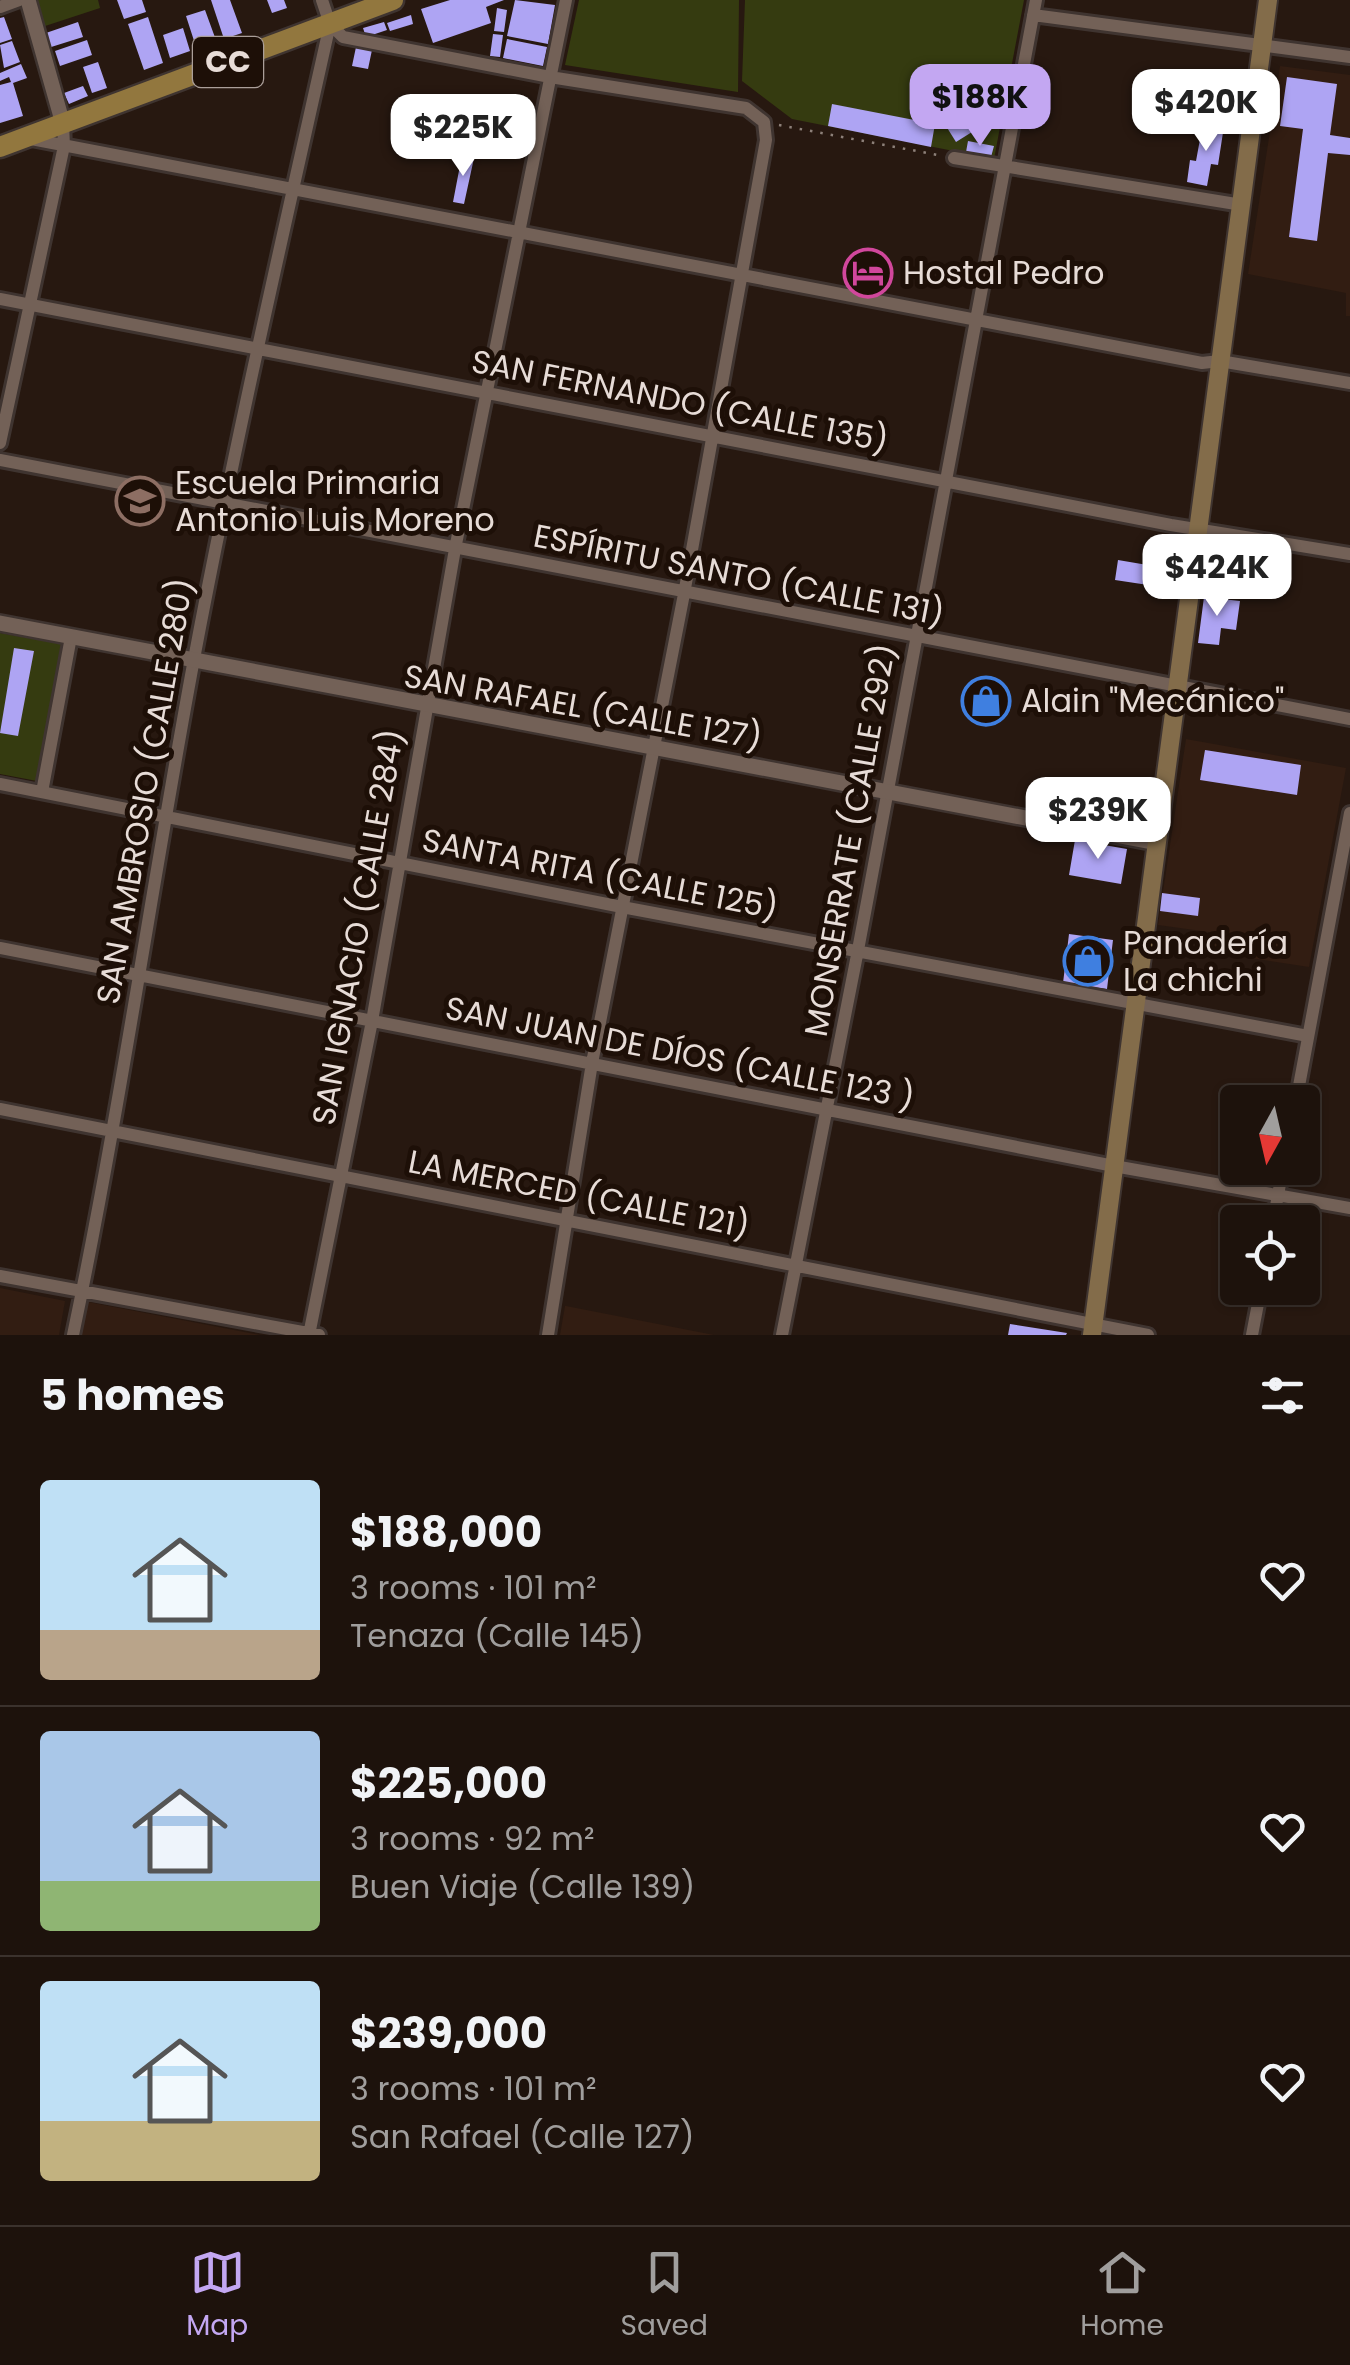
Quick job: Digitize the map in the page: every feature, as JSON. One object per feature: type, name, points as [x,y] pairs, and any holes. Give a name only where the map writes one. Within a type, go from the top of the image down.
[{"type":"main road","name":"CC","points":[[0,147],[393,0]]},
{"type":"main road","points":[[1093,1329],[1268,0]]},
{"type":"street","points":[[0,7],[20,0]]},
{"type":"street","points":[[0,443],[64,146],[63,124],[28,0]]},
{"type":"street","points":[[322,0],[330,24],[343,38],[746,108],[764,122],[766,140],[742,275],[592,1063],[548,1335]]},
{"type":"street","name":"SAN IGNACIO (CALLE 284)","points":[[313,1334],[455,549],[566,0]]},
{"type":"street","name":"MONSERRATE (CALLE 292)","points":[[782,1335],[828,1110],[1036,0]]},
{"type":"street","points":[[1033,15],[1350,57]]},
{"type":"street","name":"SAN AMBROSIO (CALLE 280)","points":[[73,1335],[114,1131],[224,503],[330,24]]},
{"type":"street","points":[[24,138],[1202,362],[1220,361],[1350,383]]},
{"type":"street","points":[[954,158],[1242,206]]},
{"type":"street","name":"SAN FERNANDO (CALLE 135)","points":[[0,299],[1350,554]]},
{"type":"street","name":"ESPÍRITU SANTO (CALLE 131)","points":[[0,460],[1350,719]]},
{"type":"street","name":"SAN RAFAEL (CALLE 127)","points":[[0,623],[1157,843]]},
{"type":"street","points":[[42,792],[71,637]]},
{"type":"street","name":"SANTA RITA (CALLE 125)","points":[[0,784],[622,907],[1308,1036]]},
{"type":"street","points":[[1299,1085],[1350,814]]},
{"type":"street","name":"SAN JUAN DE DÍOS (CALLE 123 )","points":[[0,948],[1114,1166],[1350,1208]]},
{"type":"street","name":"LA MERCED (CALLE 121)","points":[[0,1109],[796,1264],[1093,1329],[1148,1335]]},
{"type":"street","points":[[1276,1205],[1280,1185]]},
{"type":"street","points":[[0,1276],[313,1334]]},
{"type":"street","points":[[1252,1335],[1258,1305]]},
{"type":"path","points":[[764,122],[954,158]]},
{"type":"shaded area","points":[[1280,66],[1350,75],[1350,316],[1346,316],[1346,293],[1248,274]]},
{"type":"shaded area","points":[[1186,739],[1346,768],[1309,967],[1206,951],[1209,932],[1158,925]]},
{"type":"shaded area","points":[[0,1288],[65,1301],[59,1335],[0,1335]]},
{"type":"shaded area","points":[[88,1302],[260,1335],[81,1335]]},
{"type":"shaded area","points":[[566,1306],[714,1335],[560,1335]]},
{"type":"green space","points":[[28,0],[98,0],[100,8],[36,29]]},
{"type":"green space","points":[[579,0],[739,0],[738,92],[565,65]]},
{"type":"green space","points":[[745,0],[1024,0],[994,159],[792,119],[742,81]]},
{"type":"green space","points":[[0,633],[62,644],[37,781],[0,774]]},
{"type":"building","points":[[117,0],[142,0],[146,12],[124,19]]},
{"type":"building","points":[[211,0],[230,0],[242,33],[224,39]]},
{"type":"building","points":[[267,0],[284,0],[287,8],[272,13]]},
{"type":"building","points":[[450,0],[504,0],[486,7],[491,23],[433,43],[421,9]]},
{"type":"building","points":[[515,0],[555,5],[548,44],[507,36]]},
{"type":"building","points":[[497,8],[507,10],[504,32],[494,31]]},
{"type":"building","points":[[205,10],[217,43],[197,50],[186,16]]},
{"type":"building","points":[[411,15],[413,24],[390,31],[387,23]]},
{"type":"building","points":[[4,17],[12,39],[0,43],[0,18]]},
{"type":"building","points":[[148,17],[163,63],[144,70],[128,24]]},
{"type":"building","points":[[78,22],[83,37],[48,48],[43,34]]},
{"type":"building","points":[[384,22],[387,30],[366,37],[363,28]]},
{"type":"building","points":[[183,28],[190,51],[170,58],[163,35]]},
{"type":"building","points":[[493,34],[503,35],[500,57],[490,56]]},
{"type":"building","points":[[507,39],[547,47],[543,66],[503,58]]},
{"type":"building","points":[[87,40],[92,55],[60,66],[55,51]]},
{"type":"building","points":[[12,41],[20,62],[4,68],[0,45]]},
{"type":"building","points":[[356,47],[372,50],[368,69],[352,66]]},
{"type":"building","points":[[98,62],[107,88],[92,93],[83,67]]},
{"type":"building","points":[[21,64],[27,78],[13,83],[23,116],[0,123],[0,85],[11,82],[9,77],[0,81],[0,73]]},
{"type":"building","points":[[1287,77],[1337,84],[1330,135],[1350,138],[1350,155],[1328,153],[1317,241],[1289,237],[1303,129],[1280,126]]},
{"type":"building","points":[[83,86],[88,96],[69,104],[64,93]]},
{"type":"building","points":[[832,104],[935,124],[931,147],[828,126]]},
{"type":"building","points":[[978,106],[988,122],[956,142],[946,126]]},
{"type":"building","points":[[1203,123],[1224,126],[1218,165],[1211,164],[1207,186],[1187,182],[1190,160],[1196,161]]},
{"type":"building","points":[[968,141],[994,146],[991,157],[966,152]]},
{"type":"building","points":[[462,155],[474,158],[464,204],[453,202]]},
{"type":"building","name":"Hostal Pedro","points":[[863,259],[877,262],[873,286],[859,284]]},
{"type":"building","points":[[1118,560],[1171,569],[1168,588],[1115,580]]},
{"type":"building","points":[[1204,597],[1240,601],[1236,630],[1221,628],[1219,645],[1198,643]]},
{"type":"building","points":[[14,648],[34,651],[18,736],[0,733]]},
{"type":"building","points":[[1205,750],[1301,765],[1297,795],[1200,780]]},
{"type":"building","points":[[1075,840],[1127,849],[1121,884],[1069,875]]},
{"type":"building","points":[[1162,893],[1200,898],[1198,916],[1160,911]]},
{"type":"building","name":"Panadería La chichi","points":[[1069,934],[1113,940],[1107,989],[1063,983]]},
{"type":"building","points":[[1010,1324],[1067,1333],[1008,1335]]},
{"type":"place","name":"Hostal Pedro","points":[[868,273]]},
{"type":"place","name":"Escuela Primaria Antonio Luis Moreno","points":[[140,501]]},
{"type":"place","name":"Alain \"Mecánico\"","points":[[986,701]]},
{"type":"place","name":"Panadería La chichi","points":[[1088,961]]}]
